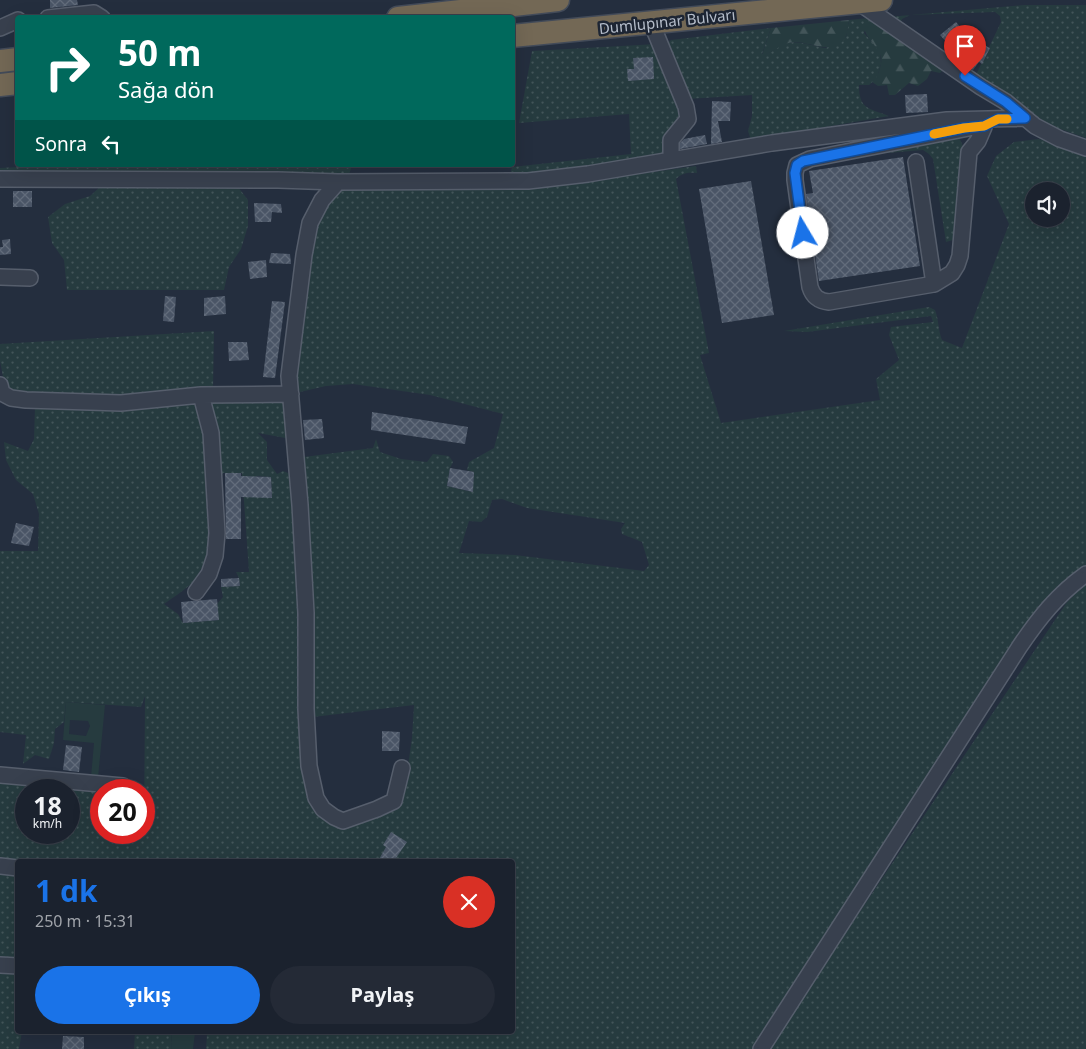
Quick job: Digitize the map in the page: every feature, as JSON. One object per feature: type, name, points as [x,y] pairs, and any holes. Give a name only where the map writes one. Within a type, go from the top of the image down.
[{"type":"highway","points":[[425,15],[558,0]]},
{"type":"highway","name":"Dumlupınar Bulvarı","points":[[515,36],[882,0]]},
{"type":"highway","points":[[0,61],[15,59]]},
{"type":"highway","points":[[0,85],[15,83]]},
{"type":"street","points":[[858,2],[981,87],[1006,102],[1035,126],[1052,135],[1086,148]]},
{"type":"street","points":[[76,15],[94,13],[97,15]]},
{"type":"street","points":[[0,28],[15,21]]},
{"type":"street","points":[[651,22],[686,107],[688,120],[671,140],[671,160]]},
{"type":"street","points":[[0,179],[338,182],[528,181],[588,174],[772,142],[947,120],[1025,118]]},
{"type":"street","points":[[984,126],[968,158],[960,256],[958,265],[952,273],[934,284],[829,302],[817,299],[810,287],[795,173],[797,165],[810,159],[961,128],[984,126],[998,119]]},
{"type":"street","points":[[961,128],[971,150]]},
{"type":"street","points":[[916,162],[934,284]]},
{"type":"street","points":[[338,182],[322,200],[310,223],[304,255],[289,376],[300,505],[306,613],[306,709],[309,766],[316,798],[323,809],[334,818],[343,821],[394,802],[402,768]]},
{"type":"street","points":[[0,277],[30,278]]},
{"type":"street","points":[[1,395],[26,400],[121,403],[201,395],[291,394]]},
{"type":"street","points":[[196,592],[209,574],[215,556],[217,533],[212,433],[201,395]]},
{"type":"street","points":[[761,1049],[1020,646],[1043,613],[1057,598],[1086,574]]},
{"type":"street","points":[[0,775],[90,783]]},
{"type":"street","points":[[0,866],[15,868]]},
{"type":"street","points":[[0,965],[15,966]]},
{"type":"green space","points":[[1024,5],[1086,5],[1086,138],[1046,124],[974,79],[1001,22],[1000,16],[995,12],[911,15]]},
{"type":"green space","points":[[910,15],[902,19],[898,28],[888,17]]},
{"type":"green space","points":[[869,18],[864,33],[880,51],[881,64],[877,78],[869,85],[859,85],[859,93],[866,106],[889,116],[751,140],[748,131],[752,116],[752,95],[687,99],[667,44],[671,40],[771,28],[762,54],[792,42],[826,48],[846,37],[849,20]]},
{"type":"green space","points":[[869,18],[944,69],[940,73],[931,71],[927,79],[918,86],[909,83],[895,95],[889,95],[887,85],[878,86],[872,82],[880,68],[881,56],[865,32],[864,26]]},
{"type":"green space","points":[[849,20],[846,36],[836,46],[823,47],[790,42],[762,55],[771,28]]},
{"type":"green space","points":[[657,44],[685,117],[662,159],[510,176],[512,167],[631,154],[629,114],[519,123],[532,51]]},
{"type":"green space","points":[[959,137],[965,151],[960,163],[953,240],[946,242],[933,159],[923,150],[875,154],[874,150]]},
{"type":"green space","points":[[1039,139],[1086,154],[1086,570],[1073,580],[758,1049],[206,1049],[207,1034],[515,1034],[515,859],[15,859],[15,962],[0,961],[0,782],[15,784],[15,844],[80,844],[80,791],[90,792],[90,844],[155,844],[155,779],[144,779],[145,696],[141,707],[66,702],[64,722],[55,729],[54,743],[49,759],[35,755],[23,764],[26,735],[0,732],[0,551],[38,551],[39,514],[33,494],[16,480],[6,460],[4,442],[28,451],[34,439],[35,407],[188,401],[204,410],[213,530],[199,573],[187,588],[164,604],[178,614],[183,623],[218,620],[217,604],[223,597],[221,587],[240,586],[236,572],[249,572],[242,473],[223,473],[220,476],[210,403],[284,401],[291,439],[258,433],[267,442],[267,460],[277,474],[283,471],[293,475],[305,767],[333,823],[390,807],[408,766],[414,705],[313,717],[313,666],[304,457],[373,448],[376,439],[380,452],[401,459],[427,462],[433,454],[449,456],[453,462],[447,486],[472,492],[474,472],[467,470],[469,462],[494,448],[503,414],[430,395],[353,384],[326,386],[300,392],[297,385],[296,366],[315,221],[336,192],[346,188],[568,184],[696,166],[697,173],[685,173],[676,179],[709,353],[700,355],[721,423],[880,400],[876,379],[899,360],[889,335],[891,327],[933,322],[931,316],[807,332],[784,331],[929,307],[935,310],[942,340],[962,348],[1009,224],[987,176],[996,156],[1014,142]],"holes":[[[256,476],[271,477],[272,497],[256,497]],[[502,499],[527,508],[625,523],[621,529],[622,534],[642,542],[649,565],[644,571],[515,555],[459,553],[469,521],[481,522],[487,517],[492,500]]]},
{"type":"green space","points":[[351,167],[348,178],[0,171],[0,168]]},
{"type":"green space","points":[[101,186],[238,187],[248,200],[248,226],[241,249],[229,267],[224,290],[67,290],[64,260],[52,243],[48,217],[65,204],[90,196]]},
{"type":"green space","points":[[214,331],[213,389],[136,399],[15,397],[5,387],[0,361],[0,344]]},
{"type":"green space","points":[[1086,584],[1086,1049],[768,1049],[1067,602]]},
{"type":"green space","points":[[66,702],[105,705],[98,778],[91,777],[94,743],[63,740]],"holes":[[[70,720],[88,721],[90,726],[86,736],[69,734]]]},
{"type":"green space","points":[[0,972],[15,973],[15,1034],[22,1034],[19,1049],[0,1049]]},
{"type":"green space","points":[[135,1034],[172,1034],[171,1049],[134,1049]]},
{"type":"green space","points":[[172,1034],[195,1034],[193,1049],[171,1049]]},
{"type":"building","points":[[50,0],[77,0],[78,5],[50,8]]},
{"type":"building","points":[[956,22],[969,37],[950,54],[944,48],[948,44],[940,35]]},
{"type":"building","points":[[973,42],[978,47],[980,43],[990,48],[982,64],[979,62],[973,70],[961,62]]},
{"type":"building","points":[[653,57],[654,79],[628,81],[627,69],[634,69],[633,58]]},
{"type":"building","points":[[927,94],[928,112],[906,113],[905,95]]},
{"type":"building","points":[[712,101],[731,102],[730,121],[718,121],[722,142],[711,144]]},
{"type":"building","points":[[705,135],[707,144],[680,149],[680,143],[684,139]]},
{"type":"building","points":[[903,157],[920,266],[819,281],[806,194],[813,193],[809,171]]},
{"type":"building","points":[[751,181],[774,315],[722,323],[699,189]]},
{"type":"building","points":[[13,191],[32,191],[32,207],[13,207]]},
{"type":"building","points":[[254,203],[281,204],[282,213],[272,212],[271,222],[255,222]]},
{"type":"building","points":[[10,239],[11,254],[0,255],[0,247],[3,247],[2,240]]},
{"type":"building","points":[[271,253],[290,254],[291,264],[269,263]]},
{"type":"building","points":[[266,260],[267,277],[250,279],[248,262]]},
{"type":"building","points":[[165,296],[176,297],[174,322],[163,321]]},
{"type":"building","points":[[225,296],[226,314],[204,316],[204,298]]},
{"type":"building","points":[[272,301],[285,302],[275,378],[263,377]]},
{"type":"building","points":[[228,342],[247,342],[249,360],[229,361]]},
{"type":"building","points":[[372,412],[468,427],[465,444],[371,430]]},
{"type":"building","points":[[322,419],[324,438],[305,440],[303,420]]},
{"type":"building","points":[[450,468],[474,472],[473,492],[447,486]]},
{"type":"building","points":[[225,473],[241,473],[241,476],[271,477],[272,498],[241,497],[241,539],[226,539]]},
{"type":"building","points":[[16,523],[34,527],[29,546],[11,543]]},
{"type":"building","points":[[239,578],[240,586],[221,587],[221,579]]},
{"type":"building","points":[[217,599],[219,620],[183,623],[181,602]]},
{"type":"building","points":[[382,731],[400,732],[399,751],[382,751]]},
{"type":"building","points":[[66,745],[82,747],[79,772],[63,770]]},
{"type":"building","points":[[391,832],[407,842],[395,859],[379,859],[386,847],[383,845]]},
{"type":"building","points":[[63,1036],[84,1037],[84,1049],[62,1049]]},
{"type":"slow traffic","points":[[934,134],[984,126],[998,119],[1007,119]]},
{"type":"route","points":[[803,233],[795,173],[797,165],[803,161],[964,128],[984,126],[998,119],[1025,118],[1006,102],[965,76]]}]
